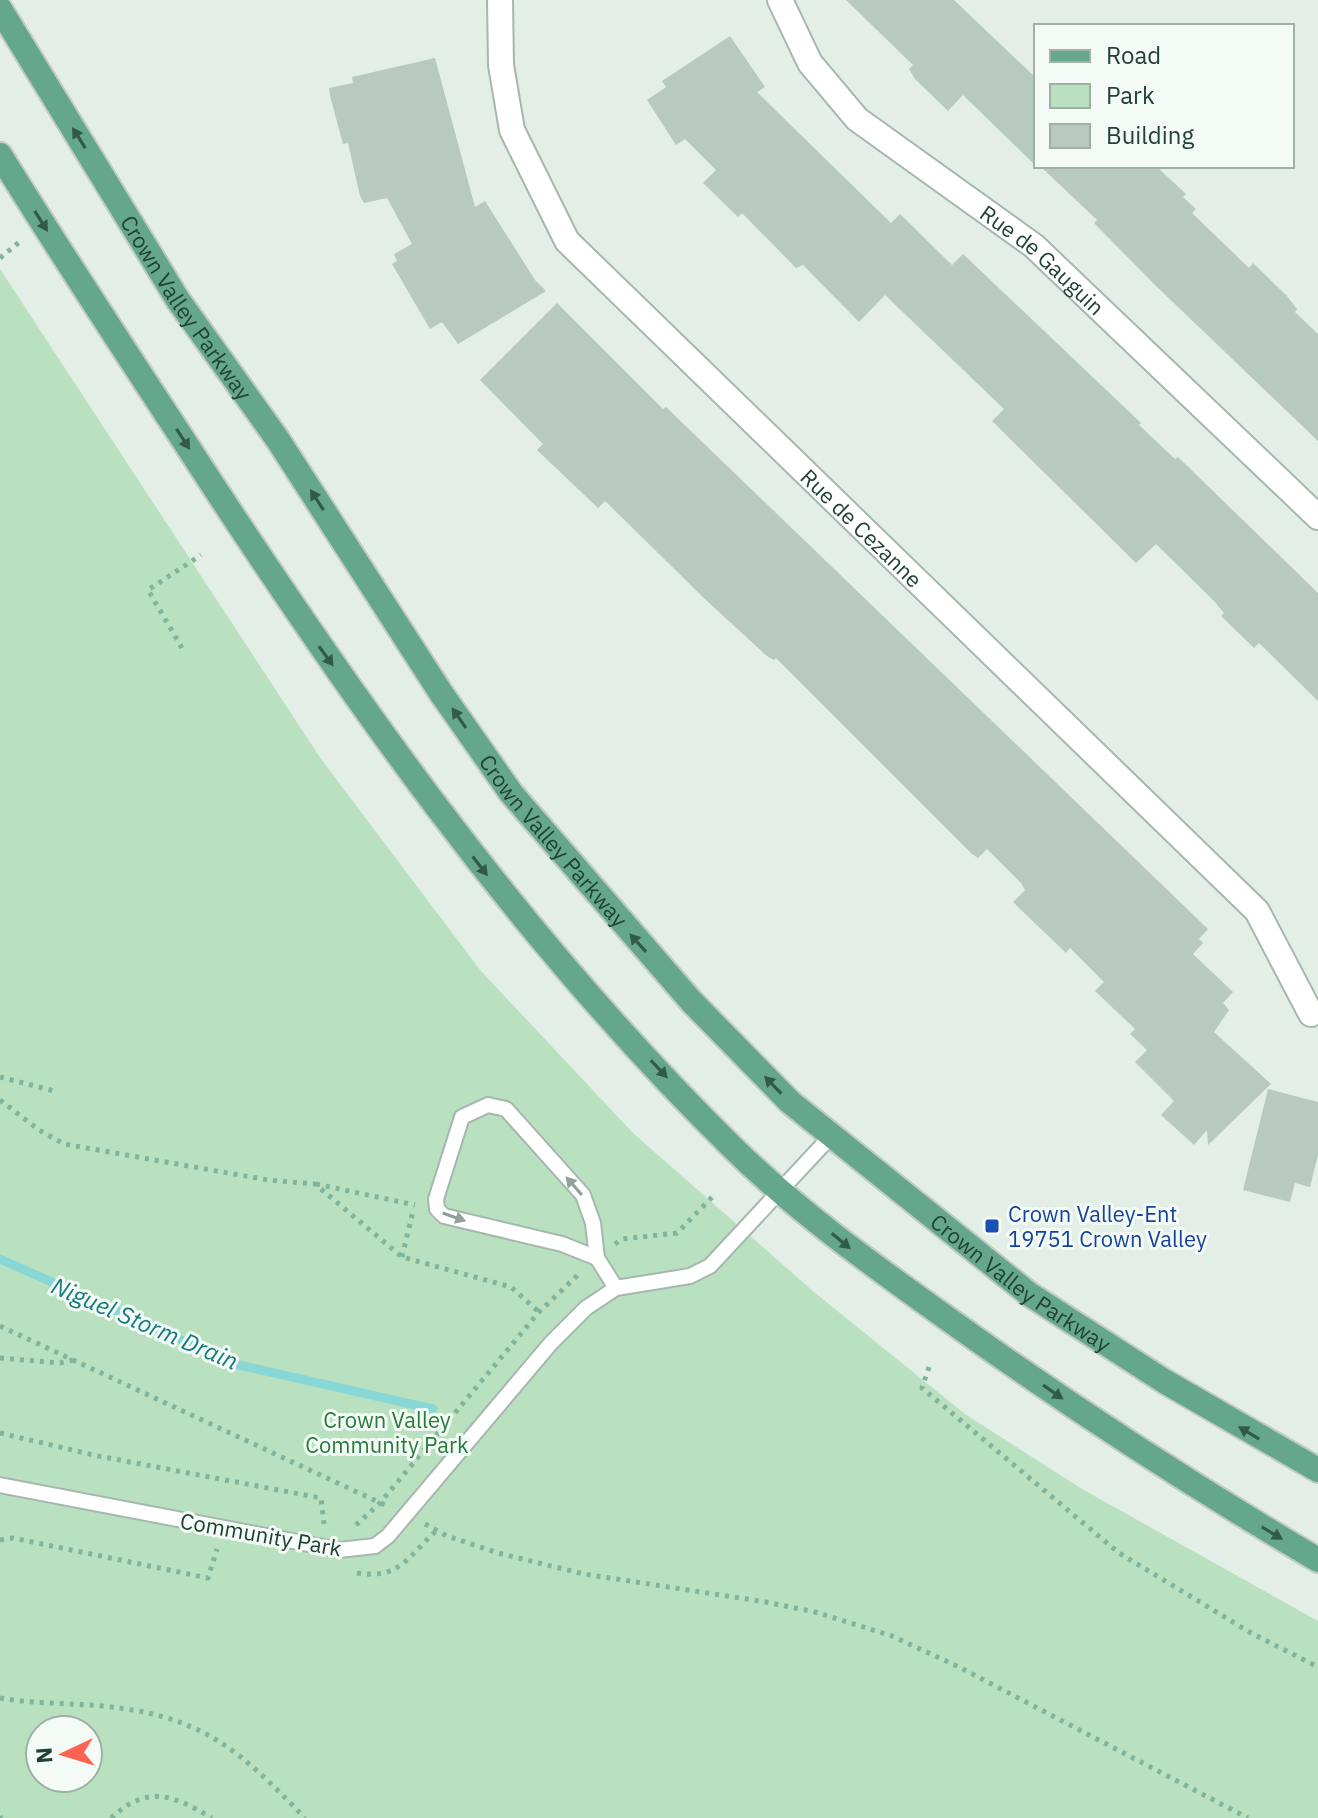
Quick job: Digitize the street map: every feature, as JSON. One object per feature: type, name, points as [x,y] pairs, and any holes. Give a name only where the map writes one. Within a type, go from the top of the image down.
[{"type":"main road","name":"Crown Valley Parkway","points":[[0,9],[178,300],[278,440],[441,693],[511,793],[691,1001],[790,1102],[1029,1294],[1177,1389],[1318,1470]]},
{"type":"main road","points":[[0,155],[293,610],[445,820],[519,916],[734,1150],[850,1248],[1083,1413],[1198,1489],[1318,1560]]},
{"type":"street","name":"Rue de Cezanne","points":[[500,0],[501,65],[512,130],[567,241],[1257,911],[1311,1014]]},
{"type":"street","name":"Rue de Gauguin","points":[[780,0],[810,63],[857,119],[1034,246],[1318,517]]},
{"type":"lane","points":[[597,1258],[562,1244],[444,1216],[437,1209],[436,1199],[462,1117],[488,1105],[506,1109],[583,1195],[593,1223],[597,1258],[616,1288]]},
{"type":"lane","name":"Community Park","points":[[0,1485],[339,1550],[375,1546],[388,1536],[551,1343],[586,1308],[616,1288],[690,1276],[710,1266],[831,1136]]},
{"type":"path","points":[[182,648],[148,590],[201,555]]},
{"type":"path","points":[[0,1077],[58,1092]]},
{"type":"path","points":[[0,1100],[39,1130],[64,1144],[268,1180],[315,1184],[414,1206]]},
{"type":"path","points":[[315,1184],[402,1257],[511,1287],[539,1312]]},
{"type":"path","points":[[348,1529],[359,1524],[380,1503],[539,1312],[597,1258],[622,1239],[677,1233],[716,1193]]},
{"type":"path","points":[[402,1257],[417,1196]]},
{"type":"path","points":[[0,1326],[380,1503]]},
{"type":"path","points":[[0,1358],[60,1363],[74,1359]]},
{"type":"path","points":[[929,1367],[920,1385],[922,1388],[1119,1553],[1251,1633],[1318,1667]]},
{"type":"path","points":[[0,1433],[98,1456],[321,1498],[321,1517],[332,1529]]},
{"type":"path","points":[[344,1570],[374,1576],[394,1572],[434,1528],[498,1553],[584,1574],[766,1602],[880,1632],[959,1667],[1248,1818]]},
{"type":"path","points":[[0,1540],[13,1538],[208,1578],[214,1552],[220,1550]]},
{"type":"path","points":[[0,1698],[142,1711],[186,1723],[230,1746],[305,1818]]},
{"type":"path","points":[[111,1818],[143,1797],[168,1795],[212,1818]]},
{"type":"green space","name":"Crown Valley Community Park","points":[[0,269],[321,759],[481,971],[634,1134],[814,1292],[965,1414],[1082,1489],[1318,1621],[1318,1818],[0,1818]]},
{"type":"building","points":[[846,0],[954,0],[1034,76],[1034,164],[963,95],[948,111],[915,79],[909,69],[913,65]]},
{"type":"building","points":[[730,36],[765,87],[757,92],[891,223],[900,214],[952,265],[963,254],[1318,593],[1318,701],[1259,643],[1254,648],[1221,616],[1224,613],[1213,600],[1156,544],[1136,563],[992,421],[1004,409],[885,295],[859,322],[803,265],[796,268],[742,213],[738,217],[703,183],[716,170],[685,139],[676,145],[647,100],[666,87],[662,81]]},
{"type":"building","points":[[435,58],[475,207],[485,201],[535,280],[546,291],[458,344],[442,322],[430,329],[392,264],[397,261],[394,254],[412,244],[387,198],[364,203],[360,196],[348,143],[343,144],[329,88],[353,83],[352,77]]},
{"type":"building","points":[[1042,168],[1158,168],[1186,194],[1183,197],[1196,209],[1192,213],[1249,268],[1253,263],[1287,296],[1297,309],[1295,312],[1318,334],[1318,441],[1154,284],[1094,223],[1097,220]]},
{"type":"building","points":[[557,303],[663,409],[666,407],[1208,929],[1199,939],[1203,943],[1193,954],[1233,992],[1223,1003],[1229,1010],[1214,1032],[1271,1084],[1208,1145],[1207,1130],[1194,1145],[1161,1115],[1174,1101],[1135,1062],[1147,1050],[1130,1034],[1135,1029],[1095,991],[1104,982],[1070,948],[1066,953],[1013,902],[1025,890],[1021,883],[987,849],[978,858],[972,854],[776,658],[767,656],[708,602],[605,501],[598,508],[537,450],[543,444],[480,380]]},
{"type":"building","points":[[1268,1089],[1318,1102],[1318,1155],[1310,1187],[1295,1183],[1290,1202],[1243,1190]]},
{"type":"waterway","name":"Niguel Storm Drain","points":[[0,1259],[235,1364],[433,1409]]},
{"type":"place","name":"Crown Valley-Ent 19751 Crown Valley","points":[[992,1226]]}]
